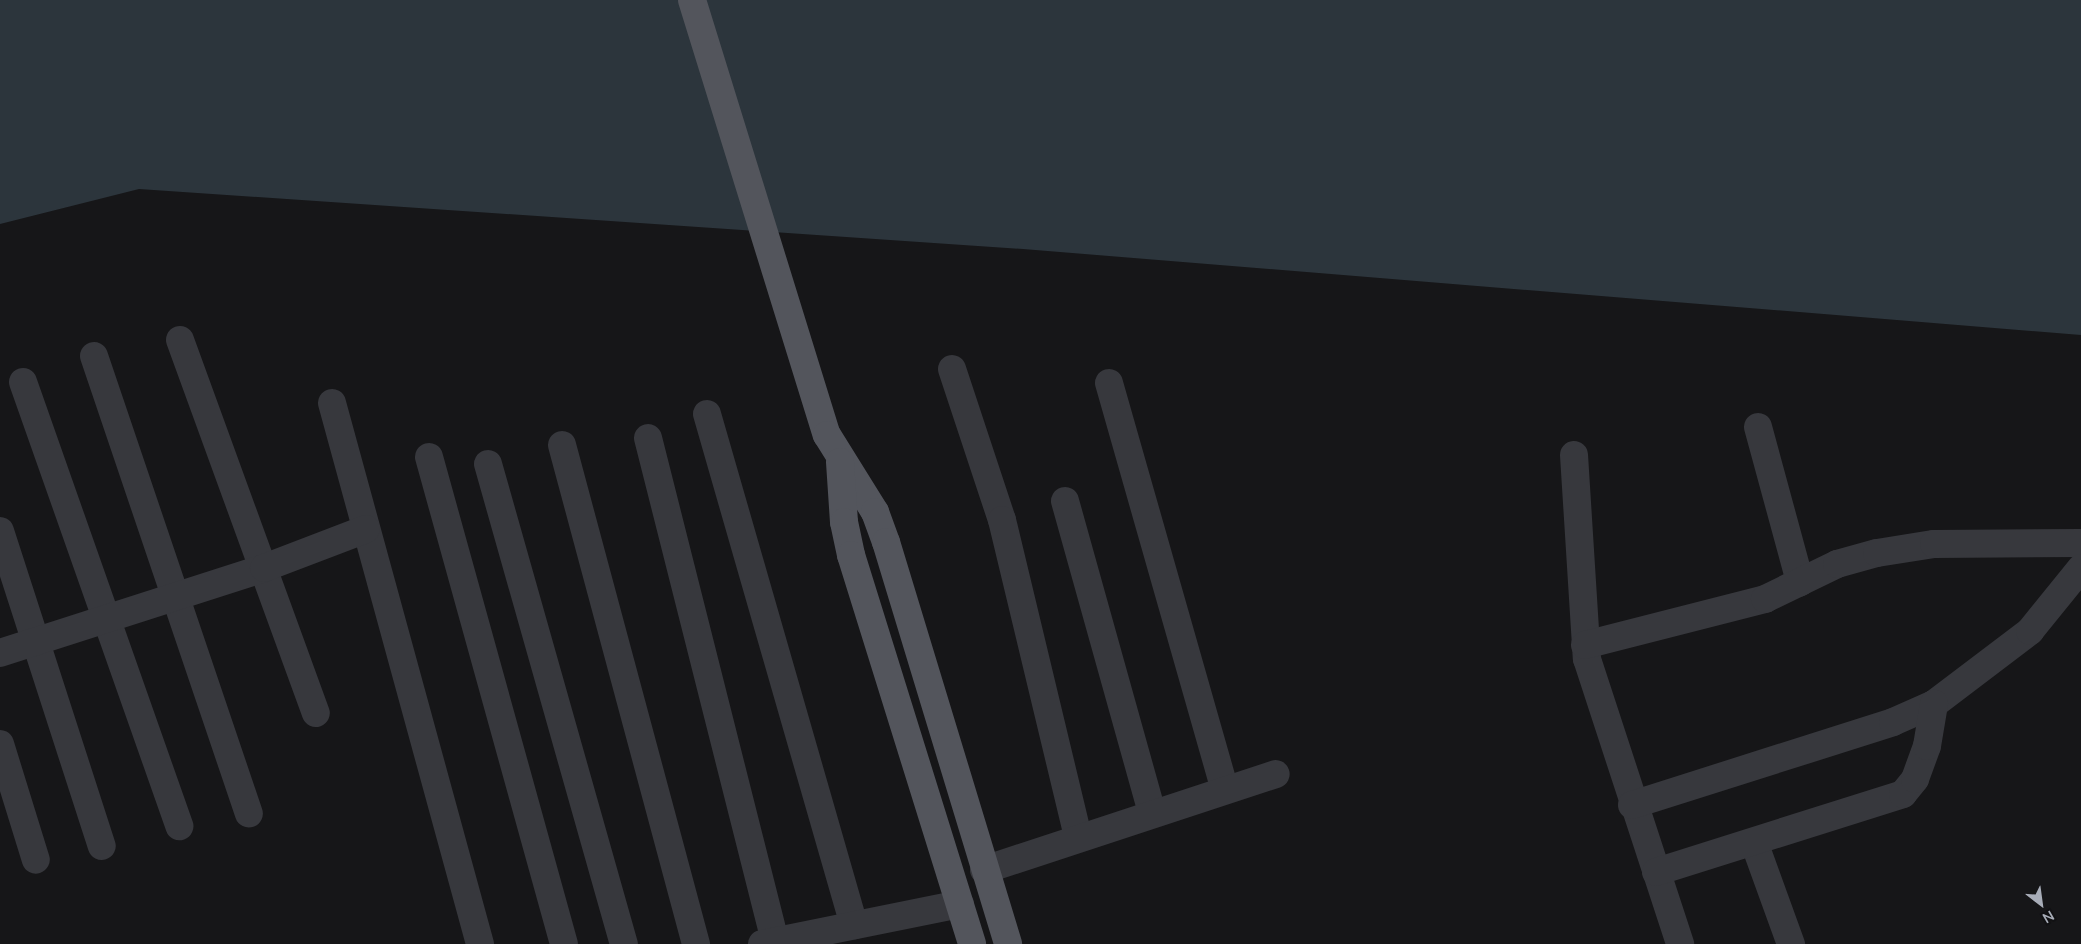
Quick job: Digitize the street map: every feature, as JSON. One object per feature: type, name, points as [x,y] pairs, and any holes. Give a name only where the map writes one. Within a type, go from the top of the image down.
[{"type":"main road","points":[[692,0],[826,435],[840,462],[875,512],[886,542],[1008,944]]},
{"type":"main road","points":[[840,462],[844,522],[851,555],[972,944]]},
{"type":"street","points":[[180,340],[316,712]]},
{"type":"street","points":[[94,356],[249,813]]},
{"type":"street","points":[[952,368],[1002,520],[1078,837]]},
{"type":"street","points":[[23,382],[109,617],[178,826]]},
{"type":"street","points":[[1109,383],[1225,790]]},
{"type":"street","points":[[332,404],[480,944]]},
{"type":"street","points":[[707,414],[854,925]]},
{"type":"street","points":[[1758,427],[1800,582]]},
{"type":"street","points":[[648,438],[768,943],[960,904]]},
{"type":"street","points":[[562,445],[696,944]]},
{"type":"street","points":[[1574,455],[1586,598],[1585,645],[1632,805],[1680,944]]},
{"type":"street","points":[[429,457],[564,944]]},
{"type":"street","points":[[488,464],[624,944]]},
{"type":"street","points":[[1065,501],[1152,813]]},
{"type":"street","points":[[0,653],[264,568],[366,529]]},
{"type":"street","points":[[0,531],[38,640],[102,846]]},
{"type":"street","points":[[1585,645],[1765,599],[1837,564],[1934,544],[2081,543]]},
{"type":"street","points":[[1632,805],[1893,722],[1934,704],[2030,631],[2081,568]]},
{"type":"street","points":[[1656,872],[1903,794],[1915,779],[1927,746],[1934,704]]},
{"type":"street","points":[[0,744],[36,860]]},
{"type":"street","points":[[984,870],[1078,837],[1276,774]]},
{"type":"street","points":[[1754,842],[1791,944]]},
{"type":"shaded area","points":[[0,0],[2081,0],[2081,335],[1023,249],[139,189],[0,224]]}]
